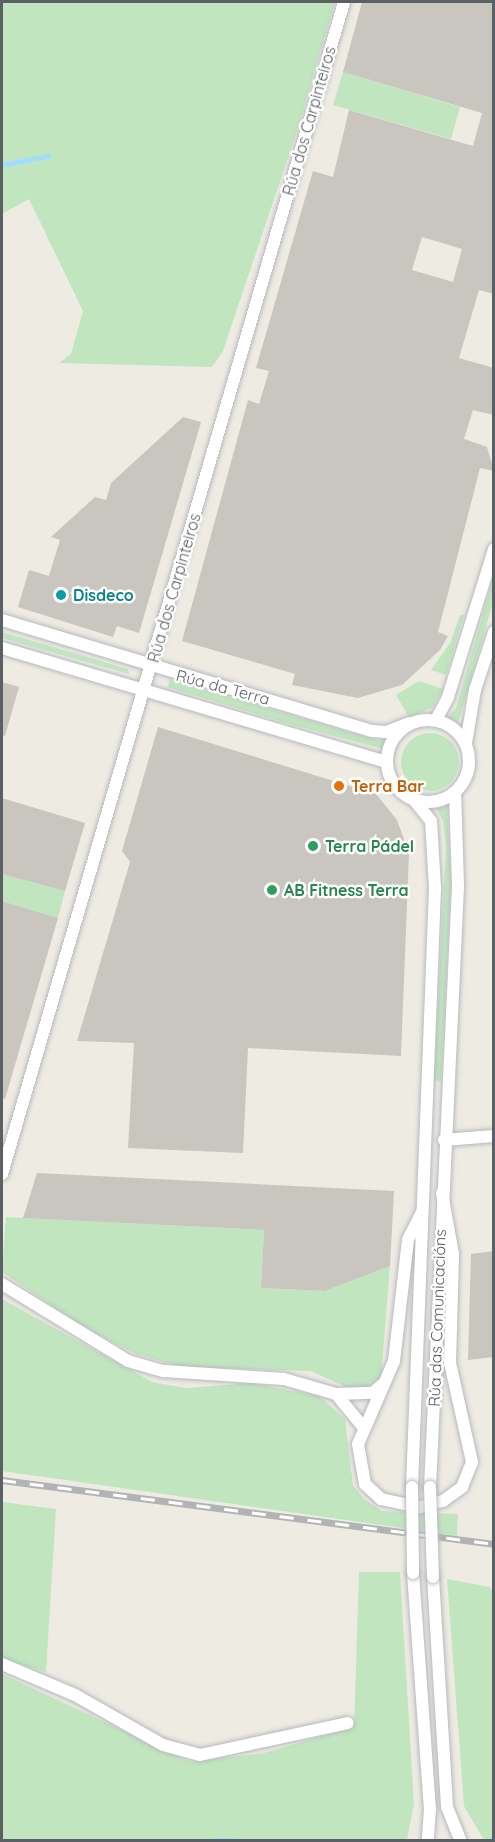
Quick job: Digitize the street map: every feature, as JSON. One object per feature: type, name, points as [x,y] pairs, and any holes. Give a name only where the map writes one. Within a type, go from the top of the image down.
[{"type":"street","name":"Rúa dos Carpinteiros","points":[[2,1174],[152,668],[344,2]]},
{"type":"street","points":[[436,720],[448,697],[494,549]]},
{"type":"street","name":"Rúa da Terra","points":[[2,620],[152,668],[373,731],[386,732],[409,723]]},
{"type":"street","name":"Rúa das Comunicacións","points":[[460,1840],[447,1807],[433,1577],[430,1486],[444,1140],[458,886],[455,792],[469,769],[465,743],[475,690],[494,632]]},
{"type":"street","name":"Rúa da Terra","points":[[2,648],[386,762]]},
{"type":"street","points":[[386,762],[392,739],[409,723],[436,720],[458,732],[465,743]]},
{"type":"street","name":"Rúa das Comunicacións","points":[[386,762],[390,779],[415,801],[431,821],[435,846],[412,1487],[413,1573],[430,1809],[428,1840]]},
{"type":"street","points":[[415,801],[429,802],[455,792]]},
{"type":"street","points":[[444,1140],[494,1136]]},
{"type":"street","points":[[422,1212],[408,1240],[397,1338],[385,1382],[358,1444],[360,1475],[381,1499],[420,1507],[443,1501],[468,1476],[470,1442],[450,1363],[453,1254],[442,1193]]},
{"type":"street","points":[[2,1284],[128,1361],[164,1371],[284,1379],[336,1394],[373,1393],[385,1382]]},
{"type":"street","points":[[336,1394],[364,1428]]},
{"type":"street","points":[[2,1665],[75,1695],[163,1745],[200,1755],[348,1723]]},
{"type":"green space","points":[[2,2],[335,2],[295,137],[223,351],[212,367],[59,363],[71,354],[83,311],[29,199],[2,214]]},
{"type":"green space","points":[[343,72],[460,107],[451,139],[333,105]]},
{"type":"green space","points":[[493,579],[493,603],[458,723],[448,717],[456,708]]},
{"type":"green space","points":[[460,615],[464,615],[446,675],[431,670],[450,643]]},
{"type":"green space","points":[[2,632],[128,669],[129,674],[2,638]]},
{"type":"green space","points":[[170,680],[372,739],[386,741],[383,749],[293,725],[167,687]]},
{"type":"green space","points":[[419,681],[443,689],[432,708],[409,717],[396,695]]},
{"type":"green space","points":[[430,733],[446,738],[454,746],[459,762],[454,778],[446,786],[430,791],[414,786],[406,778],[401,762],[406,746],[414,738]]},
{"type":"green space","points":[[447,806],[451,882],[441,1081],[434,1080],[446,848],[443,821],[436,808]]},
{"type":"green space","points":[[2,874],[65,891],[58,918],[2,901]]},
{"type":"green space","points":[[6,1217],[264,1230],[261,1288],[325,1291],[390,1266],[381,1378],[366,1387],[348,1388],[311,1371],[181,1367],[134,1353],[81,1325],[2,1272]]},
{"type":"green space","points":[[2,1299],[152,1382],[186,1388],[252,1383],[319,1396],[345,1419],[353,1485],[364,1499],[382,1511],[458,1514],[457,1536],[2,1471]]},
{"type":"green space","points":[[2,1502],[56,1509],[46,1672],[2,1659]]},
{"type":"green space","points":[[359,1572],[400,1572],[414,1804],[407,1840],[2,1840],[2,1674],[190,1762],[264,1753],[354,1727]]},
{"type":"green space","points":[[447,1579],[490,1587],[493,1593],[493,1840],[484,1840],[464,1806]]},
{"type":"building","points":[[362,2],[494,2],[494,294],[479,290],[459,358],[494,368],[494,415],[473,410],[464,439],[487,447],[494,471],[480,468],[438,632],[448,636],[440,650],[402,685],[358,698],[292,685],[295,674],[182,641],[248,400],[259,404],[269,371],[256,368],[313,171],[333,177],[349,110],[473,146],[482,113],[343,72]],"holes":[[[422,237],[462,249],[453,282],[412,270]]]},
{"type":"building","points":[[183,417],[201,422],[139,633],[117,626],[113,637],[18,607],[29,570],[49,576],[60,540],[51,537],[95,497],[106,500],[111,483]]},
{"type":"building","points":[[2,682],[19,687],[5,736],[2,735]]},
{"type":"building","points":[[158,727],[376,794],[397,820],[409,853],[401,1056],[248,1048],[243,1153],[128,1148],[134,1043],[77,1041],[130,862],[122,851]]},
{"type":"building","points":[[2,798],[85,823],[65,891],[2,874]]},
{"type":"building","points":[[2,901],[58,918],[5,1099],[2,1098]]},
{"type":"building","points":[[37,1173],[394,1191],[390,1266],[325,1291],[261,1288],[264,1230],[23,1218]]},
{"type":"building","points":[[494,1251],[494,1357],[468,1360],[471,1254]]},
{"type":"waterway","points":[[2,165],[48,156]]},
{"type":"waterway","points":[[214,1840],[235,1840]]},
{"type":"railway","points":[[2,1480],[494,1544]]},
{"type":"place","name":"Disdeco","points":[[61,595]]},
{"type":"place","name":"Terra Bar","points":[[339,786]]},
{"type":"place","name":"Terra Pádel","points":[[313,846]]},
{"type":"place","name":"AB Fitness Terra","points":[[272,890]]}]
